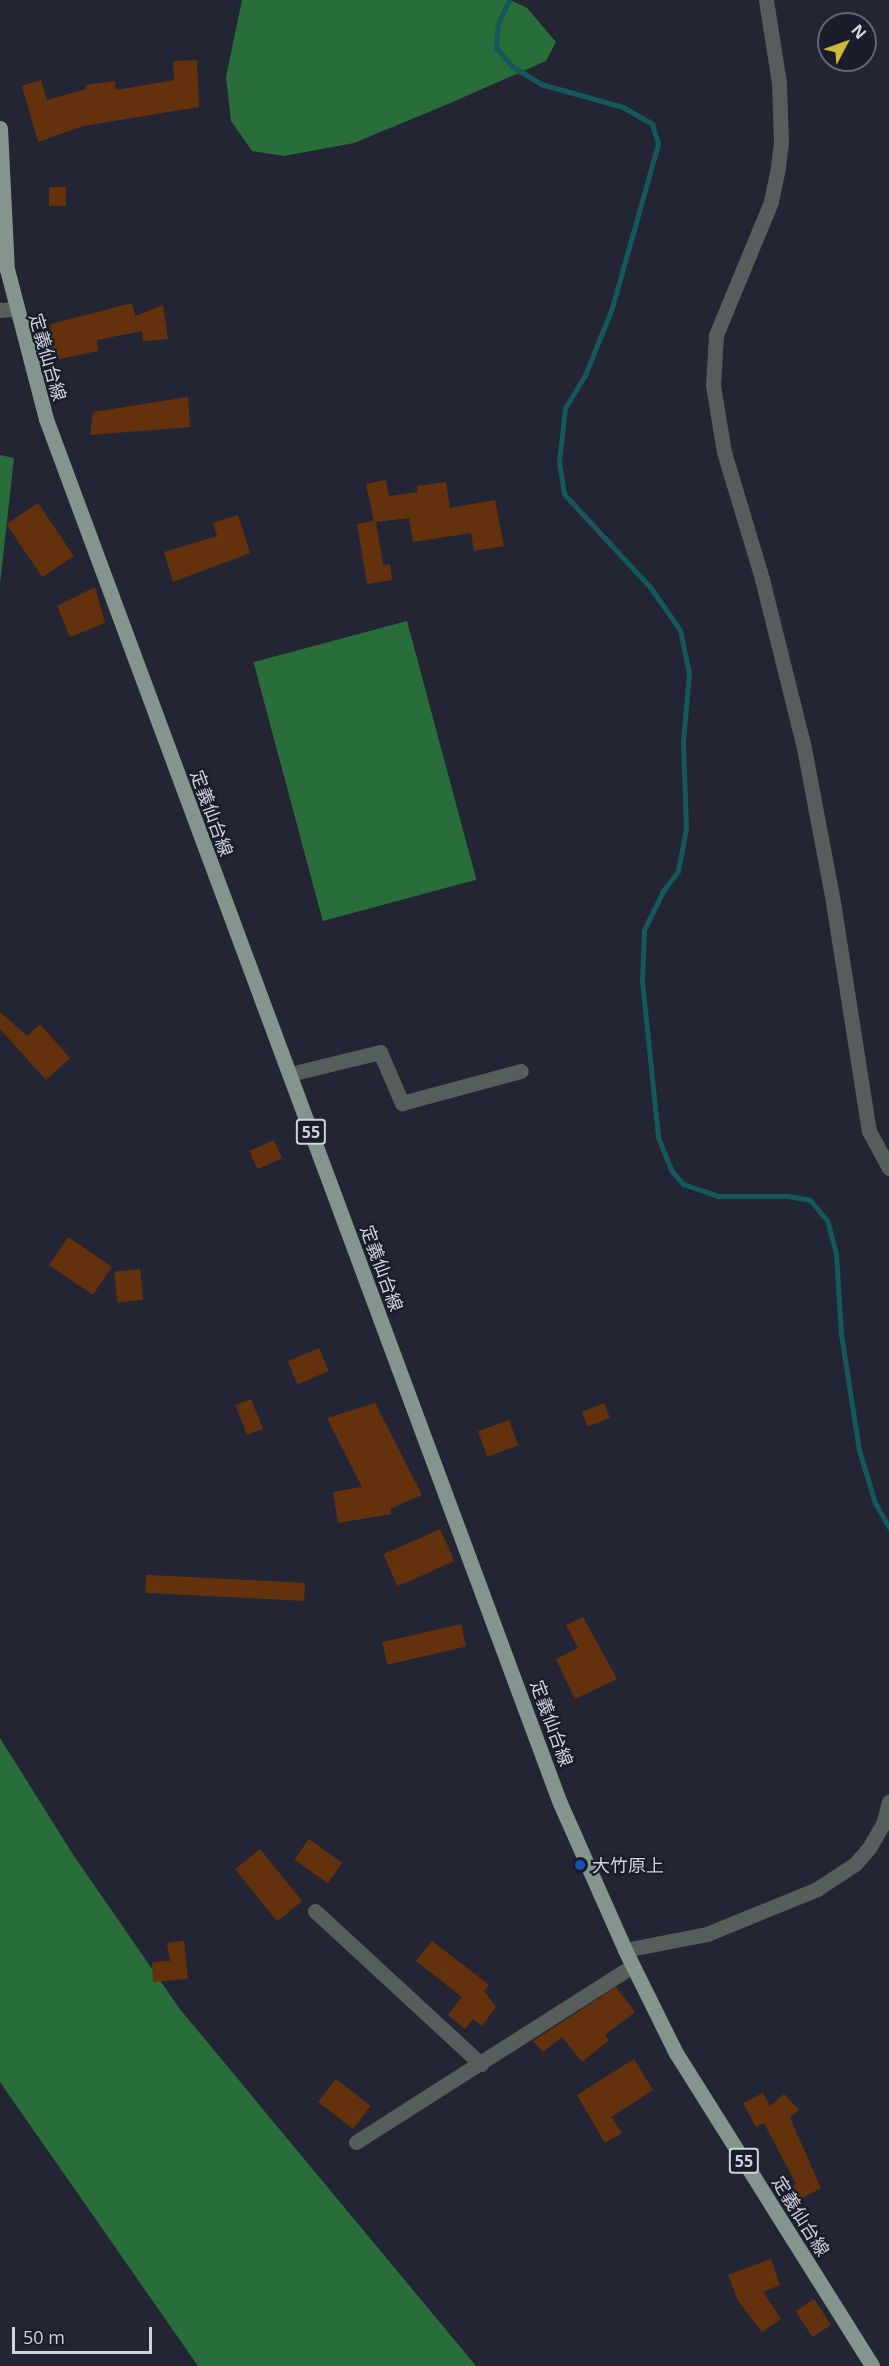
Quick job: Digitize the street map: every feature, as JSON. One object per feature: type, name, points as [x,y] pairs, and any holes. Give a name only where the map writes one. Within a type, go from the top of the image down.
[{"type":"main road","name":"定義仙台線","points":[[0,128],[7,309],[560,1803],[632,1966],[676,2053],[873,2366]]},
{"type":"street","points":[[766,0],[779,83],[779,160],[771,202],[716,335],[713,386],[724,452],[762,579],[804,748],[833,902],[869,1131],[889,1168]]},
{"type":"street","points":[[290,1074],[380,1052],[402,1103],[521,1071]]},
{"type":"street","points":[[625,1950],[707,1934],[817,1888],[855,1864],[869,1848],[883,1824],[889,1802]]},
{"type":"street","points":[[315,1911],[481,2064]]},
{"type":"street","points":[[356,2142],[632,1966]]},
{"type":"green space","points":[[242,0],[510,0],[527,8],[556,42],[546,61],[448,104],[354,143],[284,156],[252,151],[231,121],[226,77]]},
{"type":"green space","points":[[0,455],[14,458],[0,584]]},
{"type":"green space","points":[[407,621],[476,880],[323,921],[253,662]]},
{"type":"green space","points":[[0,1738],[72,1853],[179,2008],[476,2366],[198,2366],[0,2082]]},
{"type":"building","points":[[197,60],[199,107],[83,126],[38,142],[22,86],[41,80],[47,100],[86,89],[86,85],[115,81],[116,90],[174,80],[173,61]]},
{"type":"building","points":[[49,187],[66,187],[66,206],[49,206]]},
{"type":"building","points":[[132,303],[135,316],[163,305],[168,339],[143,341],[142,331],[97,340],[98,351],[50,361],[51,324]]},
{"type":"building","points":[[188,397],[190,427],[90,435],[93,412]]},
{"type":"building","points":[[386,480],[389,496],[418,492],[417,486],[446,482],[450,508],[495,500],[504,546],[474,551],[471,533],[413,542],[409,518],[376,522],[383,565],[390,564],[392,580],[367,584],[357,524],[374,521],[366,484]]},
{"type":"building","points":[[38,503],[74,556],[42,577],[6,524]]},
{"type":"building","points":[[238,515],[250,553],[173,582],[164,552],[217,536],[213,523]]},
{"type":"building","points":[[95,587],[105,623],[70,637],[57,606]]},
{"type":"building","points":[[0,1012],[27,1036],[40,1024],[70,1058],[46,1080],[0,1029]]},
{"type":"building","points":[[274,1140],[282,1158],[257,1169],[249,1151]]},
{"type":"building","points":[[68,1237],[112,1267],[93,1295],[49,1265]]},
{"type":"building","points":[[140,1269],[143,1300],[117,1303],[114,1272]]},
{"type":"building","points":[[319,1348],[329,1371],[297,1384],[288,1361]]},
{"type":"building","points":[[251,1399],[263,1429],[247,1435],[235,1405]]},
{"type":"building","points":[[375,1403],[422,1495],[390,1509],[391,1514],[338,1523],[333,1492],[362,1487],[327,1418]]},
{"type":"building","points":[[604,1403],[610,1418],[588,1427],[582,1412]]},
{"type":"building","points":[[509,1420],[518,1445],[487,1457],[478,1431]]},
{"type":"building","points":[[440,1529],[454,1561],[398,1586],[383,1554]]},
{"type":"building","points":[[146,1575],[305,1583],[304,1601],[145,1593]]},
{"type":"building","points":[[583,1617],[617,1679],[575,1699],[556,1659],[578,1648],[566,1625]]},
{"type":"building","points":[[461,1624],[466,1646],[387,1665],[382,1642]]},
{"type":"building","points":[[309,1839],[342,1863],[327,1883],[294,1859]]},
{"type":"building","points":[[260,1849],[302,1901],[277,1921],[235,1869]]},
{"type":"building","points":[[184,1941],[188,1979],[153,1982],[152,1962],[170,1961],[167,1943]]},
{"type":"building","points":[[432,1941],[489,1985],[484,1991],[496,2007],[482,2026],[473,2019],[465,2029],[448,2015],[462,1997],[416,1961]]},
{"type":"building","points":[[616,1987],[635,2012],[605,2035],[609,2040],[582,2062],[562,2037],[543,2052],[533,2041]]},
{"type":"building","points":[[634,2059],[653,2090],[611,2117],[622,2133],[605,2143],[577,2095]]},
{"type":"building","points":[[336,2079],[371,2106],[353,2129],[318,2102]]},
{"type":"building","points":[[763,2093],[770,2106],[784,2094],[799,2110],[790,2118],[821,2188],[797,2201],[790,2188],[796,2184],[764,2123],[756,2127],[743,2103]]},
{"type":"building","points":[[771,2259],[780,2285],[763,2292],[781,2319],[762,2332],[738,2301],[728,2275]]},
{"type":"building","points":[[814,2299],[831,2325],[812,2337],[796,2311]]},
{"type":"waterway","points":[[509,0],[498,24],[496,48],[513,67],[541,84],[623,107],[652,124],[658,144],[612,308],[585,375],[565,408],[559,462],[564,494],[650,587],[680,630],[689,673],[683,742],[686,828],[678,871],[663,891],[644,930],[642,981],[658,1137],[671,1170],[683,1184],[717,1196],[788,1196],[810,1200],[827,1220],[836,1254],[841,1334],[859,1450],[875,1503],[889,1527]]},
{"type":"place","name":"大竹原上","points":[[580,1865]]}]
